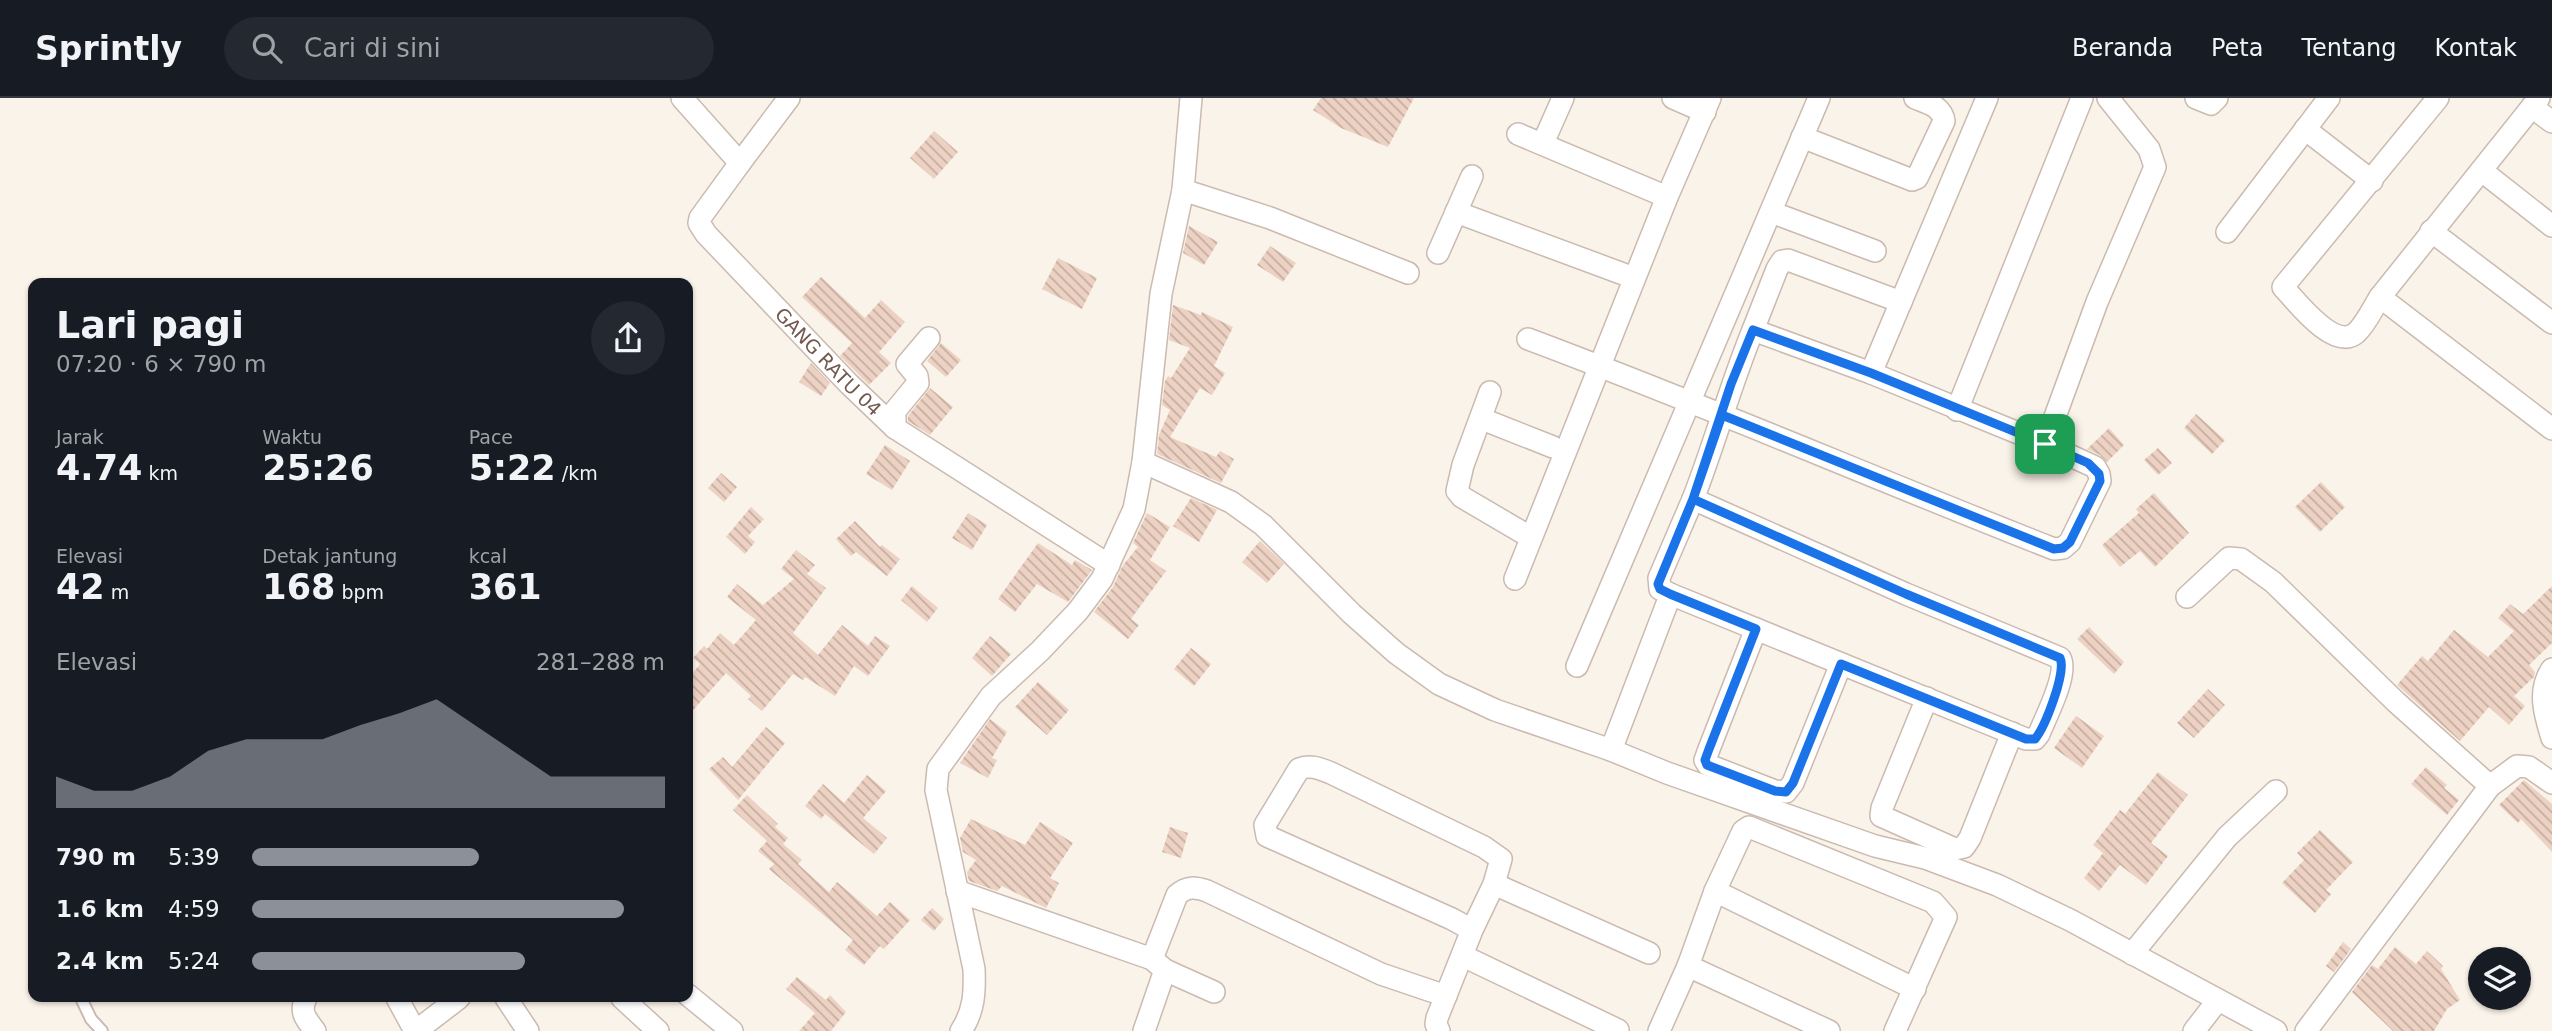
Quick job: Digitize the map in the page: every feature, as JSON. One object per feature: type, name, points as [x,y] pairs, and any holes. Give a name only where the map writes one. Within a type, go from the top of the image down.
[{"type":"street","points":[[682,98],[740,163],[789,98]]},
{"type":"street","points":[[961,1031],[971,1014],[975,991],[974,970],[936,790],[938,769],[992,696],[1078,611],[1102,579],[1134,509],[1143,462],[1161,294],[1183,190],[1191,98]]},
{"type":"street","points":[[1543,143],[1563,98]]},
{"type":"street","points":[[1516,579],[1530,537],[1601,366],[1634,278],[1708,105],[1673,98]]},
{"type":"street","points":[[1577,666],[1819,98]]},
{"type":"street","points":[[1802,137],[1912,180],[1917,178],[1944,121],[1943,113],[1937,107],[1915,98]]},
{"type":"street","points":[[1871,373],[1987,98]]},
{"type":"street","points":[[1957,410],[2082,98]]},
{"type":"street","points":[[2045,444],[2097,302],[2155,167],[2149,149],[2108,98]]},
{"type":"street","points":[[2196,98],[2211,104],[2217,98]]},
{"type":"street","points":[[2227,232],[2329,98]]},
{"type":"street","points":[[2438,98],[2283,287],[2318,324],[2338,337],[2349,338],[2358,331],[2380,296],[2536,102],[2552,122]]},
{"type":"street","points":[[2305,128],[2372,181]]},
{"type":"street","points":[[1518,134],[1667,197]]},
{"type":"street","name":"GANG RATU 04","points":[[740,163],[704,210],[700,218],[701,227],[849,384],[895,428],[1109,565]]},
{"type":"street","points":[[2482,171],[2552,226]]},
{"type":"street","points":[[1438,253],[1472,176]]},
{"type":"street","points":[[1183,190],[1270,218],[1408,273]]},
{"type":"street","points":[[1457,212],[1634,278]]},
{"type":"street","points":[[1771,212],[1875,251]]},
{"type":"street","points":[[2431,231],[2552,323]]},
{"type":"street","points":[[1693,499],[1906,594],[2060,658],[2063,665],[2059,684],[2035,739],[2026,739],[1660,589],[1659,578],[1693,499],[1731,384],[1782,261],[1788,260],[1901,302]]},
{"type":"street","points":[[2380,296],[2550,423]]},
{"type":"street","points":[[1528,339],[2054,549],[2063,548],[2070,542],[2100,481],[2099,474],[2088,463],[1871,373],[1753,330]]},
{"type":"street","points":[[895,428],[895,411],[918,383],[917,376],[908,364],[929,338]]},
{"type":"street","points":[[1490,392],[1463,465],[1457,491],[1462,497],[1530,537]]},
{"type":"street","points":[[1482,419],[1553,447]]},
{"type":"street","points":[[1143,462],[1231,502],[1263,524],[1387,645],[1439,684],[1495,710],[1811,824],[1875,846],[1925,858],[1997,885],[2047,908],[2276,1031]]},
{"type":"street","points":[[2187,597],[2229,558],[2241,559],[2273,582],[2396,702],[2490,786]]},
{"type":"street","points":[[1611,750],[1670,594]]},
{"type":"street","points":[[1756,629],[1705,760],[1707,765],[1775,791],[1786,792],[1793,783],[1841,664]]},
{"type":"street","points":[[2552,669],[2544,685],[2543,699],[2544,713],[2552,738]]},
{"type":"street","points":[[1927,698],[1881,816],[1955,849],[1965,847],[1970,838],[2012,733]]},
{"type":"street","points":[[1439,1031],[1436,1024],[1446,996],[1472,930],[1494,884],[1501,859],[1494,853],[1331,773],[1305,766],[1299,769],[1265,825],[1267,836],[1472,930]]},
{"type":"street","points":[[2306,1031],[2490,786],[2516,766],[2529,767],[2552,783]]},
{"type":"street","points":[[2132,954],[2227,837],[2276,791]]},
{"type":"street","points":[[1659,1031],[1688,966],[1715,891],[1743,831],[1749,827],[1933,902],[1946,917],[1895,1031]]},
{"type":"street","points":[[1494,884],[1649,953]]},
{"type":"street","points":[[1144,1031],[1177,895],[1184,889],[1194,887],[1208,891],[1381,974],[1446,996]]},
{"type":"street","points":[[957,891],[1158,965],[1214,992]]},
{"type":"street","points":[[1715,891],[1915,989]]},
{"type":"street","points":[[1464,956],[1618,1030]]},
{"type":"street","points":[[1688,966],[1829,1031]]},
{"type":"street","points":[[693,999],[732,1031]]},
{"type":"street","points":[[2194,1031],[2218,1000]]},
{"type":"street","points":[[304,1002],[302,1013],[316,1031]]},
{"type":"street","points":[[399,1002],[416,1031],[454,1002]]},
{"type":"street","points":[[509,1002],[528,1031]]},
{"type":"street","points":[[626,1002],[658,1031]]},
{"type":"lane","points":[[83,1002],[91,1019],[102,1031]]},
{"type":"building","points":[[1321,98],[1414,98],[1388,147],[1341,128],[1313,110]]},
{"type":"building","points":[[934,131],[958,152],[934,179],[910,158]]},
{"type":"building","points":[[1189,226],[1218,242],[1204,265],[1183,253]]},
{"type":"building","points":[[1270,246],[1296,263],[1283,282],[1257,265]]},
{"type":"building","points":[[1058,258],[1097,278],[1082,309],[1042,289]]},
{"type":"building","points":[[821,277],[865,318],[881,300],[905,322],[879,352],[891,363],[869,385],[840,356],[852,343],[802,297]]},
{"type":"building","points":[[1173,305],[1201,315],[1202,312],[1233,327],[1214,366],[1225,373],[1212,395],[1200,388],[1170,437],[1216,457],[1220,451],[1234,459],[1221,483],[1157,454],[1159,435],[1170,410],[1162,405],[1165,381],[1168,376],[1171,378],[1190,348],[1169,340]]},
{"type":"building","points":[[941,343],[961,360],[946,377],[927,361]]},
{"type":"building","points":[[811,363],[830,383],[821,396],[799,382]]},
{"type":"building","points":[[930,388],[953,407],[930,435],[908,421],[908,416]]},
{"type":"building","points":[[2196,414],[2225,440],[2212,454],[2184,428]]},
{"type":"building","points":[[2109,428],[2124,445],[2107,462],[2087,449]]},
{"type":"building","points":[[885,445],[910,461],[892,490],[866,474]]},
{"type":"building","points":[[2158,448],[2172,463],[2158,475],[2144,460]]},
{"type":"building","points":[[721,473],[737,487],[724,502],[708,488]]},
{"type":"building","points":[[2321,482],[2345,507],[2320,532],[2295,507]]},
{"type":"building","points":[[2154,493],[2189,533],[2155,567],[2140,551],[2120,567],[2102,545],[2139,513],[2136,509]]},
{"type":"building","points":[[1191,498],[1217,510],[1199,542],[1173,526]]},
{"type":"building","points":[[751,507],[764,519],[748,536],[755,542],[745,554],[726,537]]},
{"type":"building","points":[[968,513],[987,525],[972,550],[952,538]]},
{"type":"building","points":[[1147,513],[1170,527],[1150,560],[1166,571],[1131,619],[1139,625],[1128,639],[1094,612],[1113,587],[1123,565],[1138,547],[1133,543]]},
{"type":"building","points":[[855,521],[880,547],[882,545],[900,559],[887,576],[856,552],[851,556],[836,539]]},
{"type":"building","points":[[1260,541],[1284,564],[1267,583],[1242,562]]},
{"type":"building","points":[[1038,543],[1072,565],[1075,560],[1092,570],[1068,602],[1037,584],[1015,612],[998,599]]},
{"type":"building","points":[[796,550],[815,565],[807,574],[826,588],[793,633],[818,655],[842,625],[868,646],[875,636],[890,646],[868,676],[854,666],[835,696],[805,677],[803,680],[793,674],[762,711],[748,699],[751,696],[726,673],[693,710],[693,673],[700,664],[693,658],[704,646],[707,649],[720,633],[734,645],[756,620],[727,597],[737,584],[763,605],[794,579],[781,569]]},
{"type":"building","points":[[912,586],[938,608],[927,622],[901,600]]},
{"type":"building","points":[[2552,586],[2552,643],[2529,665],[2535,672],[2534,677],[2514,696],[2525,706],[2509,725],[2489,707],[2460,741],[2397,685],[2422,656],[2428,661],[2454,630],[2488,657],[2514,631],[2498,618],[2510,604],[2523,614]]},
{"type":"building","points":[[2089,627],[2124,662],[2114,674],[2077,639]]},
{"type":"building","points":[[990,636],[1011,654],[992,676],[972,658]]},
{"type":"building","points":[[1191,648],[1211,664],[1194,686],[1174,669]]},
{"type":"building","points":[[1038,682],[1069,710],[1047,735],[1015,707]]},
{"type":"building","points":[[2208,689],[2225,705],[2194,738],[2177,723]]},
{"type":"building","points":[[2076,716],[2104,736],[2082,768],[2054,748]]},
{"type":"building","points":[[990,719],[1007,732],[992,758],[997,760],[988,778],[960,763]]},
{"type":"building","points":[[766,727],[785,743],[738,800],[709,769],[723,757],[732,767]]},
{"type":"building","points":[[2426,767],[2447,785],[2444,788],[2459,800],[2447,815],[2411,784]]},
{"type":"building","points":[[2158,772],[2188,795],[2151,843],[2168,856],[2146,885],[2120,865],[2099,891],[2084,878],[2103,853],[2093,845],[2120,810],[2125,814]]},
{"type":"building","points":[[867,775],[886,791],[863,818],[887,838],[874,854],[825,814],[821,819],[805,806],[823,784],[844,803]]},
{"type":"building","points":[[2524,780],[2552,804],[2552,852],[2521,819],[2518,823],[2499,805]]},
{"type":"building","points":[[747,795],[778,824],[775,827],[788,838],[783,844],[802,860],[798,864],[829,892],[837,882],[877,916],[890,902],[910,920],[884,949],[880,946],[864,965],[845,950],[853,940],[769,869],[774,864],[758,851],[767,841],[733,810]]},
{"type":"building","points":[[971,819],[1025,845],[1040,822],[1073,843],[1050,878],[1059,883],[1046,908],[1002,886],[997,891],[969,881],[967,872],[976,860],[963,852],[960,838]]},
{"type":"building","points":[[1170,827],[1188,833],[1181,858],[1162,852]]},
{"type":"building","points":[[2320,830],[2353,862],[2326,890],[2331,894],[2315,913],[2282,883],[2304,860],[2297,853]]},
{"type":"building","points":[[932,908],[944,919],[934,931],[921,920]]},
{"type":"building","points":[[2343,942],[2351,949],[2334,972],[2326,966]]},
{"type":"building","points":[[2395,947],[2416,964],[2427,951],[2443,966],[2441,969],[2460,1000],[2447,1009],[2434,1031],[2393,1031],[2352,992],[2372,965],[2378,969]]},
{"type":"building","points":[[797,977],[826,1000],[830,995],[846,1012],[831,1031],[799,1031],[815,1013],[786,989]]},
{"type":"route","points":[[2045,444],[1871,373],[1753,330],[1731,384],[1693,499],[1658,584],[1660,589],[1670,594],[1756,629],[1705,760],[1707,765],[1775,791],[1786,792],[1793,783],[1841,664],[2026,739],[2035,739],[2059,684],[2063,665],[2060,658],[1749,526],[1693,499],[1722,415],[2054,549],[2063,548],[2070,542],[2100,481],[2099,474],[2095,467],[2088,463],[2045,444]]}]
